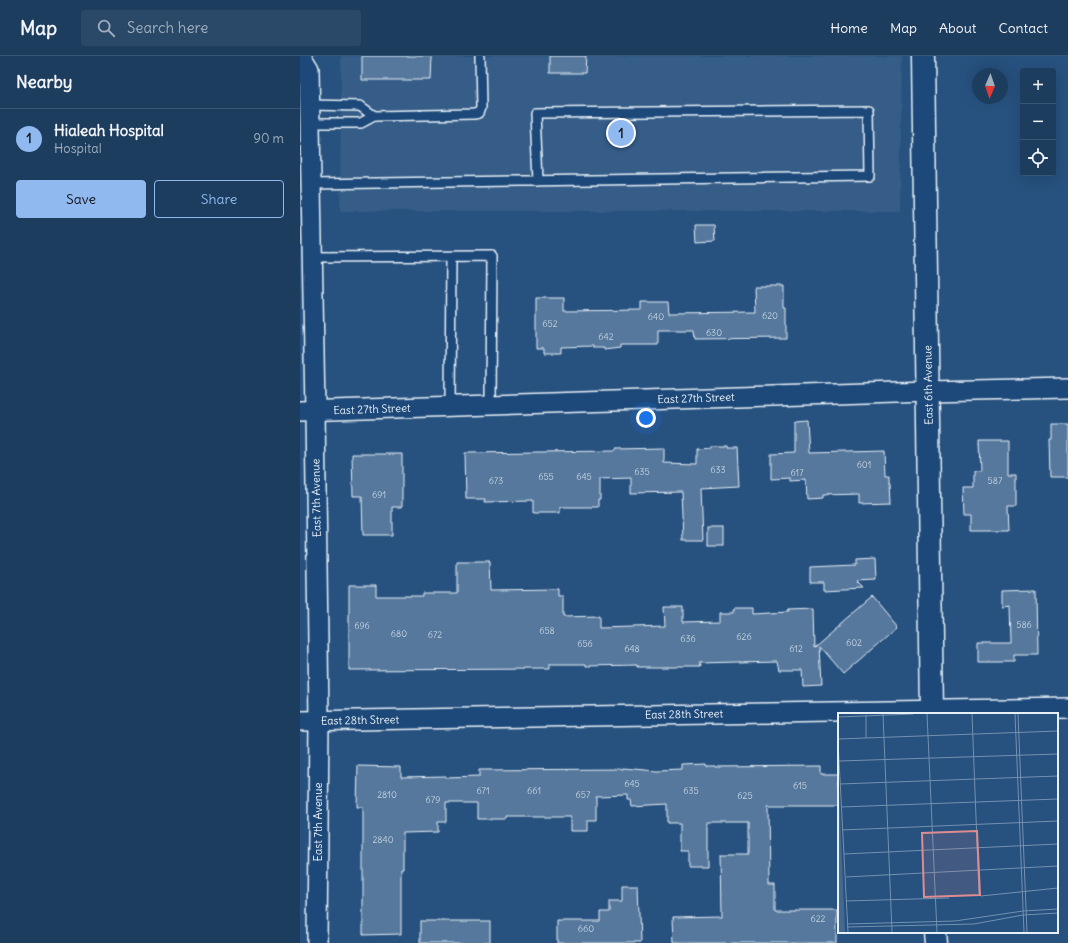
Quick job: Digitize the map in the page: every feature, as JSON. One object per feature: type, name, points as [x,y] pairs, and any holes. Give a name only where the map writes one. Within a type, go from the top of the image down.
[{"type":"street","name":"East 7th Avenue","points":[[301,56],[309,69],[312,257],[308,410],[319,720],[317,943]]},
{"type":"street","name":"East 6th Avenue","points":[[923,56],[932,712]]},
{"type":"street","name":"East 27th Street","points":[[308,410],[1068,388]]},
{"type":"street","name":"East 28th Street","points":[[855,713],[1068,708]]},
{"type":"street","name":"East 28th Street","points":[[300,720],[838,713]]},
{"type":"street","points":[[935,933],[936,943]]},
{"type":"lane","points":[[309,114],[361,123],[374,116],[479,113],[481,108],[480,56]]},
{"type":"lane","points":[[309,114],[360,106],[374,116]]},
{"type":"lane","points":[[311,184],[538,181],[870,176],[869,110],[535,113],[538,181]]},
{"type":"lane","points":[[312,257],[492,256],[491,405]]},
{"type":"lane","points":[[450,406],[451,257]]},
{"type":"shaded area","points":[[341,56],[902,56],[900,211],[340,211]]},
{"type":"building","points":[[362,56],[432,56],[431,80],[362,80]]},
{"type":"building","points":[[550,56],[586,56],[585,73],[550,73]]},
{"type":"building","points":[[696,225],[714,225],[715,241],[697,242]]},
{"type":"building","points":[[754,286],[784,286],[786,338],[695,339],[694,330],[658,330],[658,345],[620,345],[620,348],[604,350],[604,348],[593,348],[593,346],[561,347],[561,353],[544,353],[544,348],[536,348],[536,298],[564,298],[564,311],[642,310],[642,302],[668,302],[669,313],[755,312]]},
{"type":"building","points":[[807,420],[809,453],[884,451],[885,475],[889,475],[891,502],[859,503],[859,494],[823,495],[823,498],[807,499],[806,480],[790,481],[790,478],[771,479],[771,454],[794,453],[794,421]]},
{"type":"building","points":[[1051,424],[1068,424],[1068,477],[1050,477],[1049,440],[1051,440]]},
{"type":"building","points":[[979,441],[1008,441],[1008,473],[1016,473],[1016,506],[1008,506],[1009,530],[971,530],[971,514],[964,514],[963,488],[973,488],[973,471],[980,471]]},
{"type":"building","points":[[710,446],[737,448],[739,486],[701,488],[703,540],[683,540],[681,492],[631,493],[631,478],[600,479],[600,500],[598,500],[598,507],[560,507],[560,513],[533,513],[533,501],[485,502],[486,499],[466,499],[465,453],[615,451],[615,449],[664,448],[664,463],[697,464],[697,449],[710,448]]},
{"type":"building","points":[[352,454],[402,454],[402,507],[392,507],[392,535],[363,535],[362,496],[353,496]]},
{"type":"building","points":[[708,528],[724,528],[724,546],[708,546]]},
{"type":"building","points":[[875,559],[876,580],[857,581],[864,588],[824,590],[824,582],[810,582],[810,567],[855,565],[855,560]]},
{"type":"building","points":[[457,562],[490,562],[491,590],[558,589],[558,596],[563,596],[563,617],[599,616],[599,628],[665,626],[664,607],[683,607],[683,622],[720,621],[720,612],[734,612],[734,608],[752,608],[752,614],[813,609],[814,647],[872,597],[897,627],[843,674],[819,646],[821,686],[803,687],[802,670],[779,670],[777,661],[699,663],[700,667],[637,667],[637,665],[586,666],[586,664],[550,664],[550,669],[349,670],[349,585],[376,585],[376,596],[422,596],[422,593],[457,593]]},
{"type":"building","points":[[1036,589],[1037,655],[1014,655],[1014,662],[978,662],[978,643],[1011,643],[1010,605],[1002,606],[1002,590]]},
{"type":"building","points":[[706,764],[706,766],[715,767],[821,766],[821,774],[838,774],[838,805],[768,805],[769,885],[775,885],[775,910],[837,910],[837,943],[674,943],[673,917],[722,916],[721,854],[748,854],[748,823],[708,823],[708,866],[688,866],[688,851],[680,851],[680,823],[667,823],[667,804],[632,806],[631,800],[628,800],[628,795],[596,796],[596,820],[588,820],[588,831],[570,831],[570,817],[507,817],[507,819],[477,819],[477,803],[446,803],[446,822],[438,822],[438,832],[403,833],[403,869],[401,869],[401,934],[363,935],[363,807],[357,807],[358,766],[401,767],[401,777],[446,776],[446,778],[479,777],[479,770],[623,768],[657,771],[683,770],[683,765]]},
{"type":"building","points":[[622,885],[638,885],[640,943],[557,943],[557,921],[600,921],[600,912],[609,912],[609,901],[622,901]]},
{"type":"building","points":[[420,921],[490,921],[490,943],[420,943]]},
{"type":"place","name":"Hialeah Hospital","points":[[621,133]]}]
